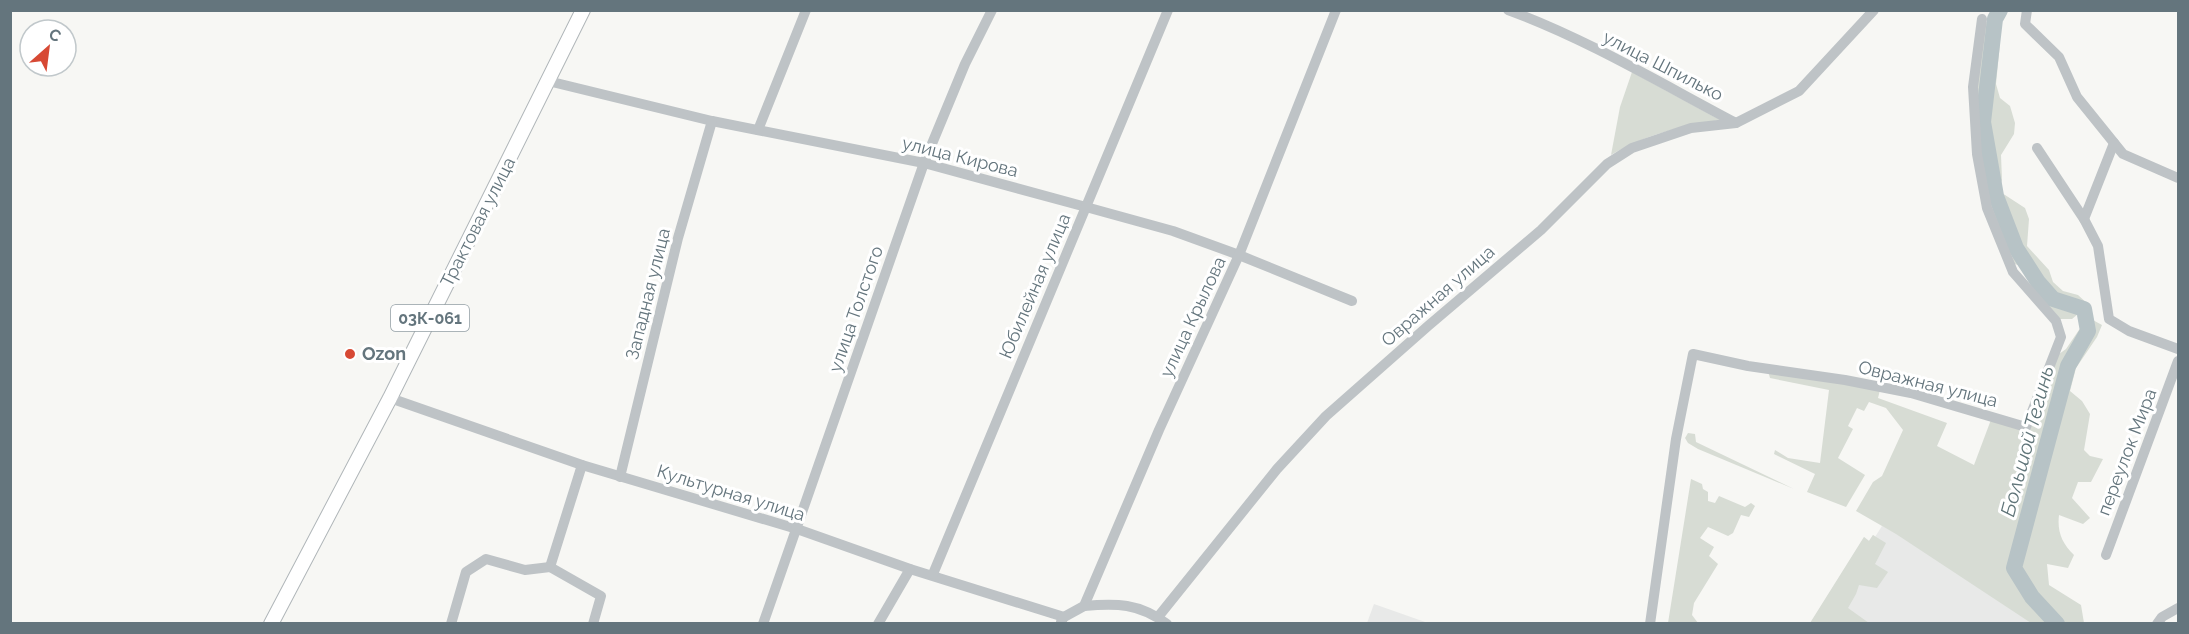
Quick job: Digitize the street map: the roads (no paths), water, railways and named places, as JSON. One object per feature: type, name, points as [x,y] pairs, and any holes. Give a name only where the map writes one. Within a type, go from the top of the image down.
[{"type":"main road","name":"Трактовая улица","points":[[271,624],[390,398],[583,10]]},
{"type":"street","points":[[758,130],[806,10]]},
{"type":"street","name":"улица Толстого","points":[[763,624],[924,162],[965,64],[992,10]]},
{"type":"street","name":"Юбилейная улица","points":[[933,574],[1168,10]]},
{"type":"street","name":"улица Крылова","points":[[1084,606],[1159,430],[1239,255],[1336,10]]},
{"type":"street","name":"улица Шпилько","points":[[1508,10],[1630,67],[1736,123]]},
{"type":"street","name":"Овражная улица","points":[[1084,606],[1112,603],[1132,606],[1163,620],[1277,469],[1326,416],[1541,230],[1607,164],[1632,148],[1691,128],[1736,123],[1799,91],[1874,10]]},
{"type":"street","points":[[2027,10],[2025,24],[2059,57],[2077,97],[2123,154],[2178,178]]},
{"type":"street","name":"Овражная улица","points":[[1650,624],[1676,439],[1693,354],[1748,366],[1845,380],[1911,393],[2026,427],[2061,337],[2056,321],[2013,272],[1987,208],[1977,154],[1973,87],[1982,19]]},
{"type":"street","name":"улица Кирова","points":[[548,81],[712,121],[924,162],[1173,231],[1352,301]]},
{"type":"street","name":"Западная улица","points":[[620,477],[678,238],[712,121]]},
{"type":"street","points":[[2084,219],[2114,143]]},
{"type":"street","points":[[2037,148],[2084,219],[2098,246],[2109,319],[2129,331],[2178,349]]},
{"type":"street","name":"переулок Мира","points":[[2106,555],[2178,362]]},
{"type":"street","name":"Культурная улица","points":[[390,398],[582,465],[797,529],[1062,620]]},
{"type":"street","points":[[550,567],[582,465]]},
{"type":"street","points":[[451,624],[466,572],[486,559],[525,570],[550,567],[601,596],[593,624]]},
{"type":"street","points":[[878,624],[910,568]]},
{"type":"street","points":[[1062,620],[1084,606]]},
{"type":"street","points":[[2157,624],[2162,617],[2178,608]]},
{"type":"waterway","name":"Большой Тегинь","points":[[2000,10],[1995,19],[1983,122],[1996,196],[2016,248],[2038,282],[2053,299],[2084,309],[2088,331],[2068,366],[2014,568],[2032,597],[2057,624]]},
{"type":"place","name":"Ozon","points":[[350,354]]}]
